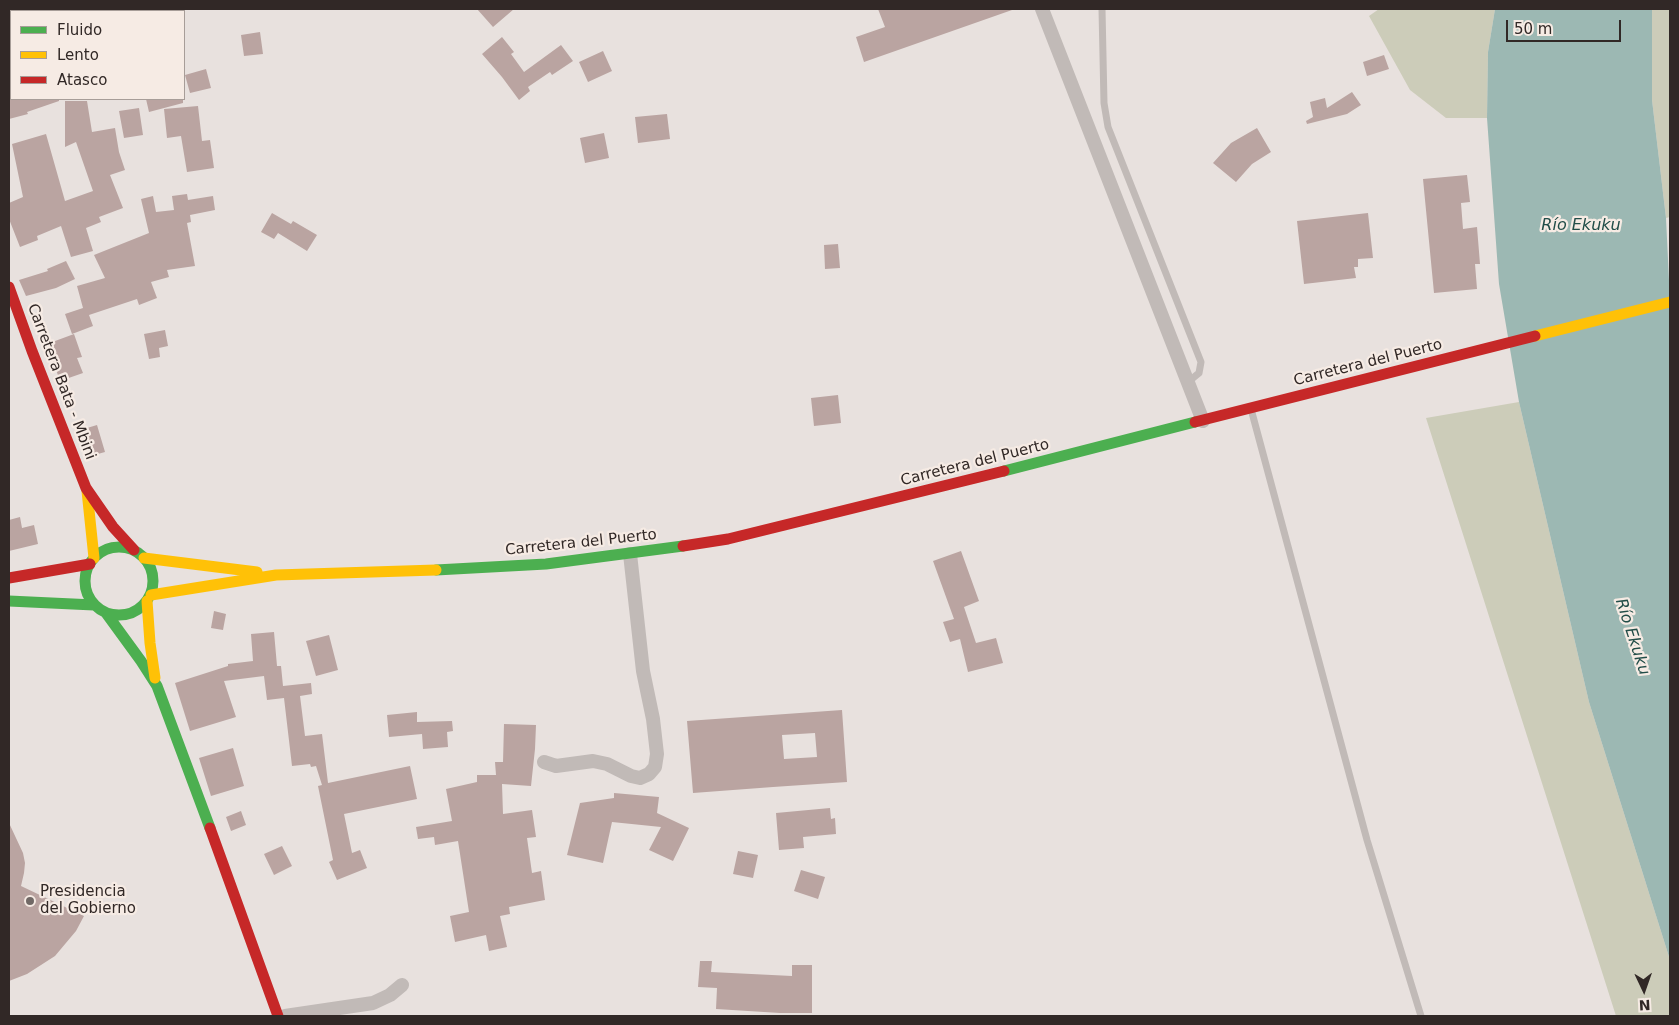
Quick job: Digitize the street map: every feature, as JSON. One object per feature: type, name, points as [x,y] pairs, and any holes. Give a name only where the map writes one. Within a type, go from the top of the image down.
[{"type":"main road","name":"Carretera Bata - Mbini","points":[[9,287],[86,488],[113,527],[134,550]]},
{"type":"main road","name":"Carretera del Puerto","points":[[144,558],[276,575],[409,572],[546,564],[630,554],[728,539],[1670,302]]},
{"type":"main road","name":"Carretera Bata - Mbini","points":[[86,488],[92,561]]},
{"type":"main road","points":[[123,547],[134,550],[144,558],[150,566],[154,585],[149,598],[139,609],[129,614],[117,616],[106,613],[94,605],[84,580],[92,561],[102,552],[112,548],[123,547]]},
{"type":"main road","points":[[9,578],[92,561]]},
{"type":"main road","name":"Carretera del Puerto","points":[[149,598],[276,575]]},
{"type":"main road","points":[[149,598],[150,643],[157,686],[278,1016]]},
{"type":"main road","points":[[9,600],[94,605]]},
{"type":"main road","points":[[106,613],[157,686]]},
{"type":"street","points":[[1042,9],[1203,421]]},
{"type":"street","points":[[544,762],[556,766],[593,761],[607,764],[631,776],[640,778],[649,774],[656,767],[657,754],[653,719],[643,671],[630,554]]},
{"type":"street","points":[[285,1016],[373,1003],[390,995],[402,985]]},
{"type":"lane","points":[[1102,9],[1104,103],[1108,128],[1201,362],[1199,373],[1188,383]]},
{"type":"lane","points":[[1251,408],[1366,840],[1421,1016]]},
{"type":"green space","points":[[1379,9],[1495,9],[1488,52],[1487,118],[1446,118],[1410,90],[1369,16]]},
{"type":"green space","points":[[1652,9],[1670,9],[1670,217],[1666,218],[1652,100]]},
{"type":"green space","points":[[1519,402],[1589,702],[1670,960],[1670,1016],[1616,1016],[1426,418]]},
{"type":"water","name":"Río Ekuku","points":[[1495,9],[1652,9],[1652,100],[1666,218],[1670,301],[1670,960],[1589,702],[1519,402],[1499,284],[1487,118],[1488,52]]},
{"type":"building","points":[[477,9],[514,9],[493,27]]},
{"type":"building","points":[[878,9],[1012,10],[864,62],[856,37],[885,27]]},
{"type":"building","points":[[260,32],[263,54],[244,56],[241,35]]},
{"type":"building","points":[[502,37],[514,52],[511,54],[524,72],[561,45],[573,61],[552,75],[550,72],[528,87],[530,91],[519,100],[482,54]]},
{"type":"building","points":[[603,51],[612,71],[588,82],[579,62]]},
{"type":"building","points":[[1384,55],[1389,69],[1367,76],[1363,62]]},
{"type":"building","points":[[206,69],[211,88],[190,93],[185,75]]},
{"type":"building","points":[[1352,92],[1361,105],[1347,114],[1307,124],[1306,121],[1313,117],[1310,102],[1325,98],[1327,108]]},
{"type":"building","points":[[9,99],[59,100],[27,112],[28,114],[9,119]]},
{"type":"building","points":[[146,100],[183,100],[183,103],[149,112]]},
{"type":"building","points":[[65,101],[87,101],[92,132],[115,128],[119,152],[125,170],[110,175],[123,208],[99,217],[101,222],[86,228],[93,251],[71,257],[61,226],[37,236],[38,240],[20,247],[9,219],[9,203],[23,197],[12,144],[46,134],[65,201],[93,191],[76,142],[65,147]]},
{"type":"building","points":[[198,106],[202,141],[210,140],[214,168],[187,172],[181,136],[167,138],[164,109]]},
{"type":"building","points":[[139,108],[143,135],[124,138],[119,111]]},
{"type":"building","points":[[667,114],[670,139],[638,143],[635,117]]},
{"type":"building","points":[[1257,128],[1271,152],[1252,164],[1236,182],[1213,163],[1231,143]]},
{"type":"building","points":[[604,133],[609,158],[585,163],[580,138]]},
{"type":"building","points":[[1467,175],[1470,202],[1461,203],[1463,229],[1477,227],[1480,264],[1475,264],[1477,289],[1434,293],[1423,179]]},
{"type":"building","points":[[187,194],[188,200],[213,196],[215,210],[190,215],[191,222],[187,223],[195,266],[167,270],[169,277],[151,282],[157,298],[139,305],[137,299],[89,315],[93,326],[72,334],[65,314],[83,308],[77,286],[105,278],[94,255],[149,233],[141,199],[153,196],[156,212],[174,210],[172,196]]},
{"type":"building","points":[[272,213],[291,224],[293,221],[317,235],[307,251],[278,233],[274,239],[261,232]]},
{"type":"building","points":[[1368,213],[1373,258],[1358,259],[1358,267],[1354,267],[1356,278],[1304,284],[1297,221]]},
{"type":"building","points":[[838,244],[840,268],[825,269],[824,245]]},
{"type":"building","points":[[66,261],[75,279],[56,288],[26,296],[19,280],[48,271],[47,269]]},
{"type":"building","points":[[165,330],[168,346],[159,348],[160,357],[149,359],[144,334]]},
{"type":"building","points":[[74,334],[82,357],[77,358],[83,373],[60,381],[47,344]]},
{"type":"building","points":[[838,395],[841,423],[814,426],[811,398]]},
{"type":"building","points":[[97,425],[105,452],[87,457],[77,431]]},
{"type":"building","points":[[20,517],[22,528],[34,525],[38,544],[9,551],[9,520]]},
{"type":"building","points":[[961,551],[979,601],[964,607],[976,643],[996,638],[1003,663],[968,672],[960,639],[950,642],[943,622],[954,619],[933,561]]},
{"type":"building","points":[[214,611],[226,614],[223,630],[211,628]]},
{"type":"building","points":[[274,632],[277,666],[281,666],[283,686],[311,683],[312,694],[300,696],[305,736],[322,734],[328,783],[410,766],[417,799],[344,814],[352,853],[360,850],[367,868],[337,880],[329,862],[333,860],[318,786],[322,785],[316,766],[311,767],[310,764],[292,766],[284,698],[267,700],[264,676],[224,681],[236,717],[190,731],[175,683],[228,666],[228,664],[253,661],[251,634]]},
{"type":"building","points":[[329,635],[338,670],[316,676],[306,641]]},
{"type":"building","points":[[842,710],[847,782],[693,793],[687,721]],"holes":[[[815,733],[817,757],[784,759],[782,735]]]},
{"type":"building","points":[[417,712],[417,722],[452,721],[453,731],[447,732],[448,747],[423,749],[422,734],[389,737],[387,715]]},
{"type":"building","points":[[504,724],[536,725],[531,786],[502,784],[503,814],[532,810],[536,837],[527,838],[532,873],[541,871],[545,900],[509,907],[510,914],[500,916],[507,947],[489,951],[486,935],[455,942],[450,916],[469,912],[458,841],[435,845],[434,837],[418,839],[416,827],[452,821],[446,789],[477,782],[477,775],[496,775],[495,762],[503,762]]},
{"type":"building","points":[[233,748],[244,786],[211,796],[199,758]]},
{"type":"building","points":[[614,793],[659,797],[657,813],[689,828],[673,861],[649,850],[661,827],[612,822],[603,863],[567,855],[580,803],[614,798]]},
{"type":"building","points":[[830,808],[831,819],[835,818],[836,834],[803,837],[804,848],[779,850],[776,813]]},
{"type":"building","points":[[241,811],[246,825],[231,831],[226,817]]},
{"type":"building","name":"Presidencia del Gobierno","points":[[9,823],[23,853],[25,863],[21,886],[84,916],[76,931],[55,956],[27,974],[9,981]]},
{"type":"building","points":[[282,846],[292,866],[274,875],[264,854]]},
{"type":"building","points":[[738,851],[758,855],[753,878],[733,874]]},
{"type":"building","points":[[801,870],[825,877],[818,899],[794,891]]},
{"type":"building","points":[[700,961],[712,961],[711,972],[792,976],[792,965],[812,965],[812,1013],[716,1009],[717,988],[698,987]]},
{"type":"traffic: fast","points":[[1004,471],[1195,422]]},
{"type":"traffic: fast","points":[[436,570],[546,564],[683,546]]},
{"type":"traffic: fast","points":[[126,547],[138,553],[147,562],[153,574],[153,581],[151,594],[143,605],[126,615],[112,615],[95,605],[87,594],[85,574],[95,557],[106,549],[126,547]]},
{"type":"traffic: fast","points":[[9,601],[94,605]]},
{"type":"traffic: fast","points":[[106,613],[157,686],[210,828]]},
{"type":"traffic: slow","points":[[1535,336],[1670,302]]},
{"type":"traffic: slow","points":[[87,491],[94,558]]},
{"type":"traffic: slow","points":[[144,558],[257,572]]},
{"type":"traffic: slow","points":[[151,595],[276,575],[436,570]]},
{"type":"traffic: slow","points":[[147,601],[155,678]]},
{"type":"traffic: jam","points":[[9,287],[86,488],[113,527],[134,550]]},
{"type":"traffic: jam","points":[[1195,422],[1535,336]]},
{"type":"traffic: jam","points":[[683,546],[728,539],[1004,471]]},
{"type":"traffic: jam","points":[[9,578],[90,564]]},
{"type":"traffic: jam","points":[[210,828],[278,1016]]},
{"type":"place","name":"Presidencia del Gobierno","points":[[30,901]]}]
